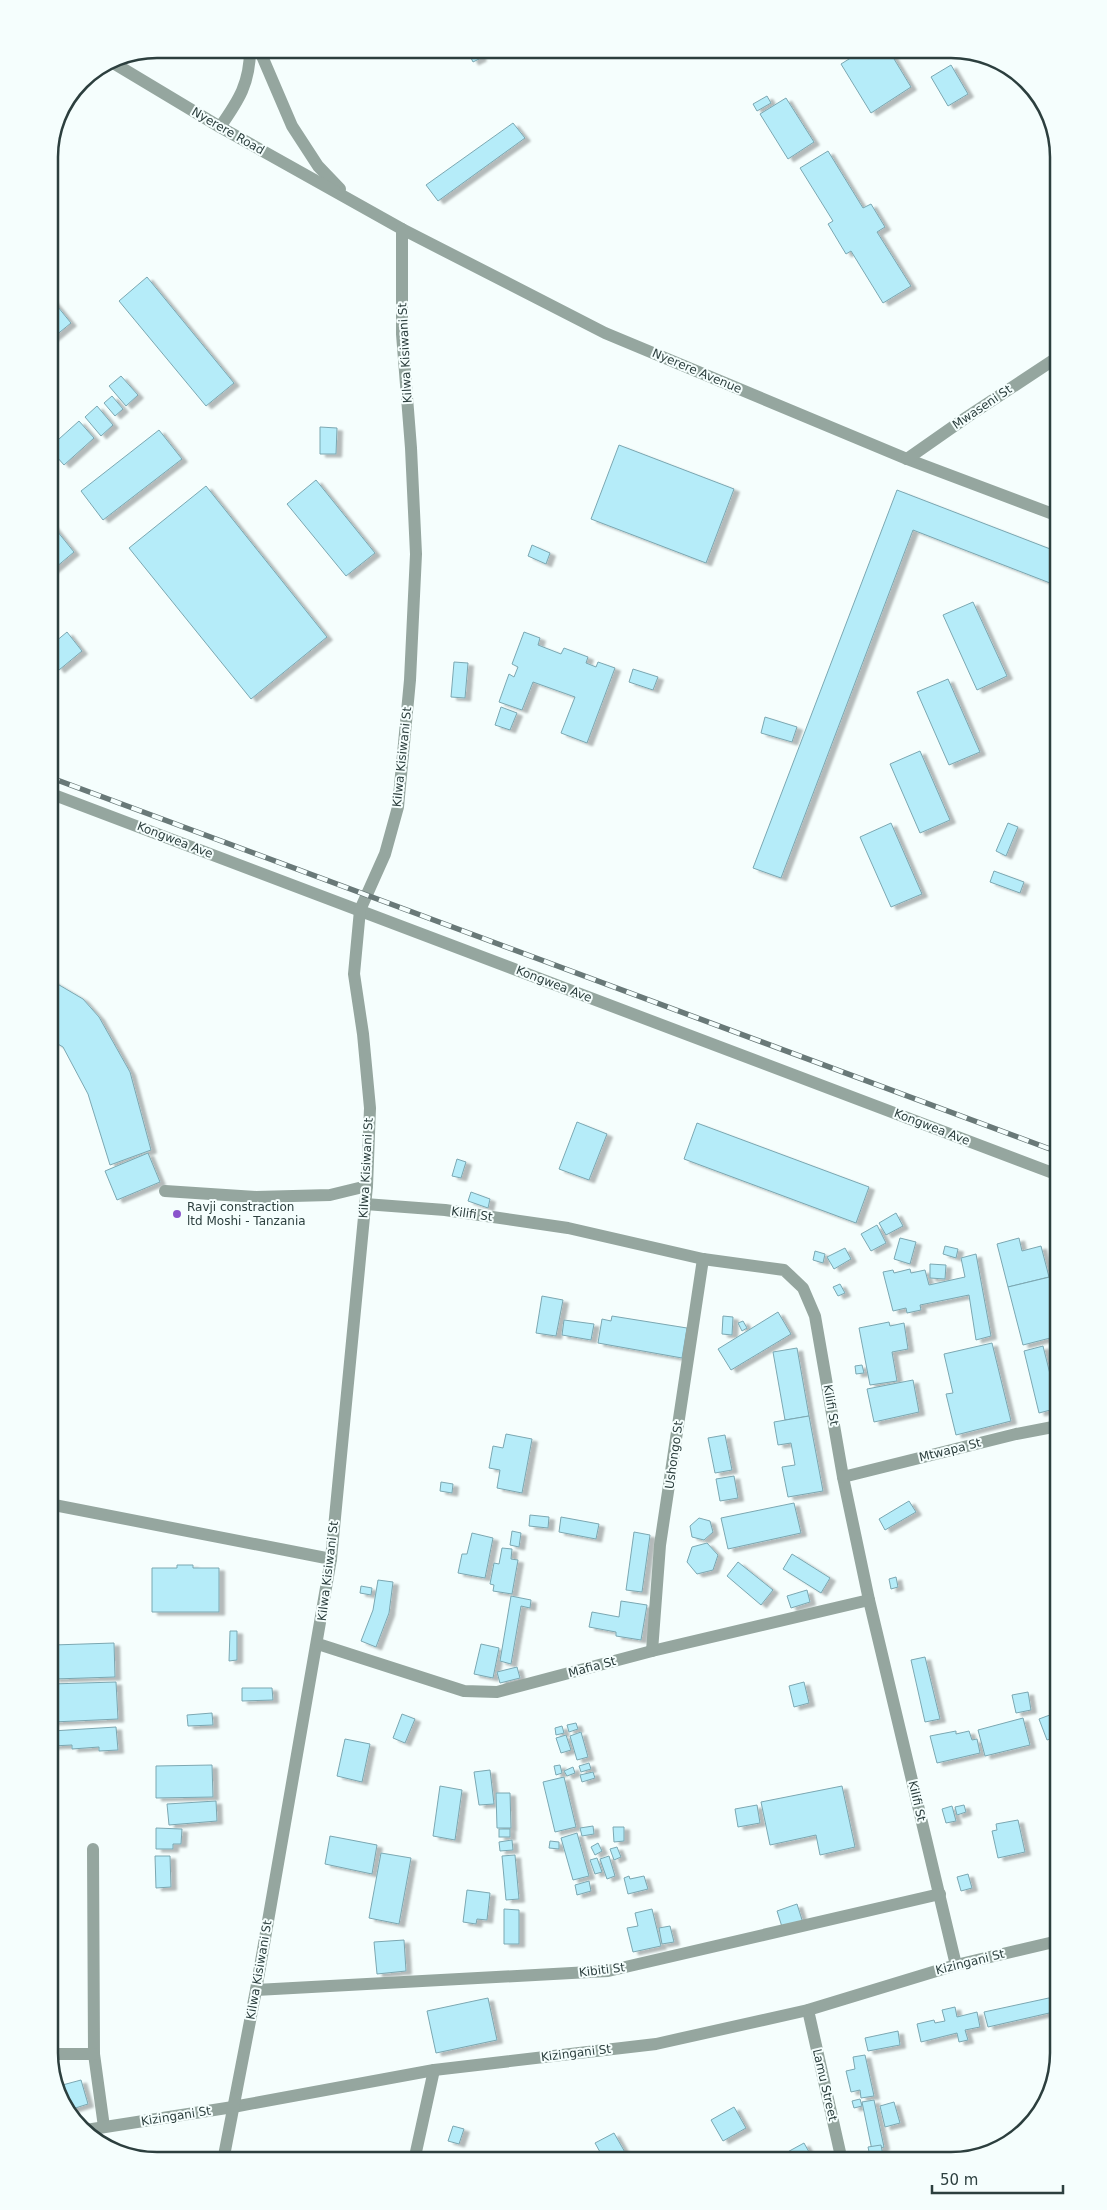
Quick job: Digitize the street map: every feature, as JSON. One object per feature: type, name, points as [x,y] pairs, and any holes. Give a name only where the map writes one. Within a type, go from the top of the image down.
[{"type":"street","points":[[220,127],[245,87],[250,69],[250,58]]},
{"type":"street","points":[[263,58],[292,126],[318,166],[349,198]]},
{"type":"street","name":"Nyerere Road","points":[[118,66],[220,127],[349,198]]},
{"type":"street","name":"Nyerere Avenue","points":[[349,198],[402,229],[606,333],[907,459],[1050,513]]},
{"type":"street","name":"Kilwa Kisiwani St","points":[[225,2152],[256,1990],[318,1644],[331,1559],[367,1186],[370,1108],[363,1034],[354,974],[360,910],[385,854],[398,807],[410,680],[416,554],[411,448],[402,334],[402,229]]},
{"type":"street","name":"Mwaseni St","points":[[907,459],[1050,362]]},
{"type":"street","name":"Kongwea Ave","points":[[58,796],[1050,1172]]},
{"type":"street","points":[[165,1191],[256,1197],[330,1195],[367,1186]]},
{"type":"street","name":"Kilifi St","points":[[365,1204],[444,1210],[568,1228],[703,1259],[784,1270],[803,1288],[815,1316],[843,1477],[869,1600],[956,1965]]},
{"type":"street","name":"Ushongo St","points":[[652,1651],[660,1545],[703,1259]]},
{"type":"street","name":"Mtwapa St","points":[[843,1477],[1016,1434],[1050,1428]]},
{"type":"street","points":[[58,1506],[331,1559]]},
{"type":"street","name":"Mafia St","points":[[318,1644],[464,1691],[497,1692],[652,1651],[869,1600]]},
{"type":"street","points":[[93,1849],[94,2054],[104,2127]]},
{"type":"street","name":"Kibiti St","points":[[256,1990],[608,1971],[940,1894]]},
{"type":"street","name":"Kizingani St","points":[[92,2129],[233,2107],[434,2070],[656,2044],[808,2010],[956,1965],[1050,1943]]},
{"type":"street","name":"Lamu Street","points":[[808,2010],[840,2152]]},
{"type":"street","points":[[58,2054],[94,2054]]},
{"type":"street","points":[[416,2152],[434,2070]]},
{"type":"building","points":[[471,58],[481,58],[473,62]]},
{"type":"building","points":[[851,58],[893,58],[911,87],[871,113],[841,64]]},
{"type":"building","points":[[951,65],[968,94],[948,106],[931,77]]},
{"type":"building","points":[[767,96],[771,103],[757,111],[753,104]]},
{"type":"building","points":[[786,98],[814,142],[788,159],[760,114]]},
{"type":"building","points":[[513,123],[525,138],[438,201],[426,185]]},
{"type":"building","points":[[828,151],[863,208],[871,204],[885,227],[877,232],[911,286],[883,303],[851,251],[846,254],[828,224],[833,221],[800,168]]},
{"type":"building","points":[[147,277],[234,383],[206,406],[119,301]]},
{"type":"building","points":[[58,307],[71,323],[58,334]]},
{"type":"building","points":[[121,376],[138,395],[126,406],[109,386]]},
{"type":"building","points":[[112,396],[123,409],[115,416],[104,403]]},
{"type":"building","points":[[97,406],[113,425],[101,436],[85,417]]},
{"type":"building","points":[[79,421],[94,438],[64,465],[58,458],[58,440]]},
{"type":"building","points":[[320,427],[337,428],[336,454],[320,454]]},
{"type":"building","points":[[159,430],[182,459],[103,520],[81,491]]},
{"type":"building","points":[[619,445],[734,489],[706,563],[591,519]]},
{"type":"building","points":[[316,480],[375,553],[346,576],[287,504]]},
{"type":"building","points":[[206,486],[327,637],[251,699],[129,548]]},
{"type":"building","points":[[897,490],[1050,549],[1050,583],[913,530],[781,878],[753,868]]},
{"type":"building","points":[[58,532],[74,552],[58,565]]},
{"type":"building","points":[[532,545],[550,553],[546,564],[528,556]]},
{"type":"building","points":[[973,602],[1007,676],[977,690],[943,615]]},
{"type":"building","points":[[67,632],[82,651],[59,670],[58,669],[58,640]]},
{"type":"building","points":[[524,632],[540,638],[538,645],[561,654],[564,648],[588,657],[586,663],[596,667],[598,662],[615,668],[587,743],[561,733],[575,697],[533,682],[522,710],[499,702],[509,674],[514,677],[518,667],[512,664]]},
{"type":"building","points":[[454,662],[468,663],[465,698],[451,697]]},
{"type":"building","points":[[633,669],[658,677],[653,690],[629,682]]},
{"type":"building","points":[[948,679],[980,752],[949,765],[917,692]]},
{"type":"building","points":[[501,707],[517,713],[510,730],[495,725]]},
{"type":"building","points":[[765,717],[797,727],[792,742],[761,733]]},
{"type":"building","points":[[920,751],[950,820],[920,833],[890,764]]},
{"type":"building","points":[[891,823],[922,894],[891,907],[860,837]]},
{"type":"building","points":[[1008,823],[1018,827],[1006,856],[996,851]]},
{"type":"building","points":[[994,871],[1024,882],[1020,893],[990,882]]},
{"type":"building","points":[[58,984],[83,999],[99,1017],[130,1072],[151,1150],[110,1165],[88,1094],[63,1047],[58,1044]]},
{"type":"building","points":[[577,1122],[607,1134],[589,1180],[559,1169]]},
{"type":"building","points":[[697,1123],[869,1187],[856,1223],[684,1159]]},
{"type":"building","points":[[148,1153],[160,1182],[117,1200],[105,1171]]},
{"type":"building","points":[[457,1159],[466,1162],[461,1178],[452,1176]]},
{"type":"building","points":[[471,1192],[490,1199],[488,1208],[468,1201]]},
{"type":"building","points":[[896,1213],[903,1226],[886,1235],[879,1223]]},
{"type":"building","points":[[877,1225],[886,1243],[871,1251],[861,1234]]},
{"type":"building","points":[[900,1238],[916,1242],[910,1264],[894,1259]]},
{"type":"building","points":[[1019,1238],[1022,1251],[1041,1246],[1049,1277],[1008,1287],[997,1244]]},
{"type":"building","points":[[945,1246],[958,1249],[956,1258],[943,1254]]},
{"type":"building","points":[[845,1248],[851,1259],[834,1269],[827,1257]]},
{"type":"building","points":[[815,1251],[825,1254],[823,1263],[813,1260]]},
{"type":"building","points":[[976,1254],[991,1336],[976,1340],[969,1295],[920,1305],[921,1310],[907,1313],[906,1308],[893,1311],[883,1272],[893,1270],[894,1273],[910,1269],[911,1273],[925,1270],[929,1285],[965,1277],[961,1258]]},
{"type":"building","points":[[930,1264],[946,1265],[945,1279],[930,1278]]},
{"type":"building","points":[[1050,1277],[1050,1338],[1023,1345],[1008,1287]]},
{"type":"building","points":[[840,1284],[845,1293],[838,1296],[833,1287]]},
{"type":"building","points":[[542,1296],[563,1300],[556,1336],[536,1333]]},
{"type":"building","points":[[778,1312],[791,1334],[731,1370],[718,1349]]},
{"type":"building","points":[[612,1316],[687,1328],[682,1358],[598,1343],[602,1319],[611,1321]]},
{"type":"building","points":[[723,1316],[733,1317],[732,1335],[722,1334]]},
{"type":"building","points":[[564,1320],[594,1324],[591,1340],[562,1335]]},
{"type":"building","points":[[743,1321],[747,1328],[742,1331],[738,1323]]},
{"type":"building","points":[[889,1322],[890,1326],[904,1323],[908,1349],[892,1352],[897,1381],[870,1385],[859,1328]]},
{"type":"building","points":[[992,1343],[1011,1421],[956,1435],[946,1394],[953,1393],[944,1354]]},
{"type":"building","points":[[1043,1346],[1050,1374],[1050,1410],[1039,1413],[1024,1351]]},
{"type":"building","points":[[797,1348],[809,1416],[785,1420],[773,1352]]},
{"type":"building","points":[[862,1365],[864,1373],[856,1374],[855,1366]]},
{"type":"building","points":[[913,1380],[919,1412],[874,1422],[867,1389]]},
{"type":"building","points":[[809,1416],[823,1491],[788,1497],[782,1467],[795,1465],[791,1443],[778,1445],[774,1422]]},
{"type":"building","points":[[506,1434],[532,1439],[522,1493],[497,1488],[500,1470],[489,1468],[493,1446],[503,1448]]},
{"type":"building","points":[[725,1435],[732,1470],[715,1473],[708,1438]]},
{"type":"building","points":[[734,1476],[738,1498],[720,1501],[716,1479]]},
{"type":"building","points":[[441,1482],[453,1484],[452,1493],[440,1491]]},
{"type":"building","points":[[909,1501],[916,1512],[885,1530],[879,1519]]},
{"type":"building","points":[[794,1503],[801,1533],[728,1549],[721,1518]]},
{"type":"building","points":[[530,1515],[549,1517],[548,1528],[529,1526]]},
{"type":"building","points":[[561,1517],[599,1524],[596,1539],[559,1532]]},
{"type":"building","points":[[699,1518],[710,1521],[713,1532],[704,1540],[692,1537],[690,1526]]},
{"type":"building","points":[[512,1531],[521,1533],[519,1547],[510,1545]]},
{"type":"building","points":[[634,1532],[650,1535],[642,1592],[626,1590]]},
{"type":"building","points":[[472,1533],[493,1538],[485,1578],[458,1573],[462,1554],[467,1554]]},
{"type":"building","points":[[707,1543],[718,1555],[713,1570],[697,1574],[687,1562],[692,1547]]},
{"type":"building","points":[[502,1548],[512,1549],[511,1559],[518,1560],[512,1594],[493,1591],[494,1585],[490,1584],[494,1563],[499,1564]]},
{"type":"building","points":[[792,1554],[830,1578],[821,1593],[783,1569]]},
{"type":"building","points":[[738,1562],[773,1590],[761,1605],[727,1576]]},
{"type":"building","points":[[177,1565],[193,1565],[193,1568],[219,1568],[219,1612],[152,1612],[152,1568],[177,1568]]},
{"type":"building","points":[[896,1577],[898,1587],[891,1589],[889,1579]]},
{"type":"building","points":[[378,1580],[393,1582],[389,1613],[376,1647],[361,1641],[373,1610]]},
{"type":"building","points":[[361,1586],[372,1588],[371,1595],[360,1593]]},
{"type":"building","points":[[807,1590],[810,1602],[791,1608],[787,1596]]},
{"type":"building","points":[[511,1596],[531,1600],[530,1608],[521,1606],[511,1664],[500,1661]]},
{"type":"building","points":[[621,1601],[647,1605],[641,1640],[616,1636],[616,1632],[589,1627],[592,1612],[619,1617]]},
{"type":"building","points":[[230,1631],[237,1631],[237,1660],[229,1661]]},
{"type":"building","points":[[114,1643],[115,1677],[58,1679],[58,1645]]},
{"type":"building","points":[[481,1644],[499,1648],[493,1678],[474,1674]]},
{"type":"building","points":[[925,1657],[940,1719],[925,1722],[911,1660]]},
{"type":"building","points":[[517,1667],[520,1678],[500,1683],[497,1672]]},
{"type":"building","points":[[116,1682],[118,1719],[58,1722],[58,1684]]},
{"type":"building","points":[[804,1682],[809,1703],[794,1707],[789,1686]]},
{"type":"building","points":[[242,1688],[272,1688],[273,1700],[242,1701]]},
{"type":"building","points":[[1028,1692],[1031,1710],[1016,1713],[1012,1695]]},
{"type":"building","points":[[212,1713],[213,1725],[188,1726],[187,1715]]},
{"type":"building","points":[[402,1714],[415,1719],[405,1743],[393,1738]]},
{"type":"building","points":[[1050,1715],[1050,1739],[1047,1740],[1039,1719]]},
{"type":"building","points":[[1023,1718],[1030,1745],[985,1756],[978,1730]]},
{"type":"building","points":[[576,1723],[578,1729],[569,1732],[567,1725]]},
{"type":"building","points":[[562,1726],[564,1733],[556,1735],[555,1728]]},
{"type":"building","points":[[116,1727],[118,1750],[99,1751],[99,1747],[72,1749],[72,1745],[58,1746],[58,1731]]},
{"type":"building","points":[[956,1731],[956,1734],[969,1731],[972,1740],[977,1739],[980,1753],[937,1763],[930,1736]]},
{"type":"building","points":[[581,1732],[588,1757],[577,1760],[570,1736]]},
{"type":"building","points":[[566,1735],[571,1750],[561,1753],[556,1738]]},
{"type":"building","points":[[345,1739],[370,1744],[362,1782],[337,1776]]},
{"type":"building","points":[[589,1763],[591,1769],[581,1772],[579,1766]]},
{"type":"building","points":[[212,1765],[213,1797],[156,1798],[156,1766]]},
{"type":"building","points":[[560,1765],[562,1773],[556,1775],[554,1766]]},
{"type":"building","points":[[573,1767],[575,1773],[567,1776],[564,1771]]},
{"type":"building","points":[[490,1770],[494,1804],[479,1805],[474,1772]]},
{"type":"building","points":[[593,1772],[595,1778],[582,1782],[580,1775]]},
{"type":"building","points":[[564,1777],[576,1827],[555,1832],[543,1782]]},
{"type":"building","points":[[440,1786],[462,1790],[455,1840],[433,1836]]},
{"type":"building","points":[[842,1786],[855,1847],[820,1855],[816,1835],[770,1845],[761,1802]]},
{"type":"building","points":[[496,1793],[510,1793],[511,1828],[497,1828]]},
{"type":"building","points":[[216,1801],[217,1821],[169,1825],[167,1804]]},
{"type":"building","points":[[757,1805],[760,1823],[738,1827],[735,1809]]},
{"type":"building","points":[[964,1805],[966,1812],[957,1815],[955,1807]]},
{"type":"building","points":[[952,1806],[956,1821],[946,1823],[942,1809]]},
{"type":"building","points":[[1018,1820],[1025,1852],[998,1858],[992,1831],[997,1830],[996,1824]]},
{"type":"building","points":[[593,1826],[594,1834],[582,1836],[580,1828]]},
{"type":"building","points":[[613,1827],[624,1827],[624,1841],[614,1842]]},
{"type":"building","points":[[156,1828],[182,1829],[181,1844],[173,1844],[173,1849],[156,1849]]},
{"type":"building","points":[[499,1829],[510,1829],[510,1837],[499,1837]]},
{"type":"building","points":[[577,1833],[589,1876],[573,1880],[561,1838]]},
{"type":"building","points":[[330,1836],[377,1845],[372,1874],[325,1864]]},
{"type":"building","points":[[512,1840],[513,1850],[500,1851],[499,1842]]},
{"type":"building","points":[[550,1841],[559,1842],[559,1849],[549,1848]]},
{"type":"building","points":[[598,1843],[602,1851],[595,1855],[591,1847]]},
{"type":"building","points":[[617,1847],[621,1857],[614,1860],[610,1849]]},
{"type":"building","points":[[381,1853],[411,1858],[399,1924],[369,1918]]},
{"type":"building","points":[[515,1855],[519,1899],[506,1900],[502,1856]]},
{"type":"building","points":[[155,1856],[170,1856],[171,1887],[156,1888]]},
{"type":"building","points":[[609,1856],[615,1876],[607,1879],[600,1859]]},
{"type":"building","points":[[597,1858],[602,1872],[595,1874],[590,1860]]},
{"type":"building","points":[[968,1874],[972,1888],[961,1891],[957,1877]]},
{"type":"building","points":[[629,1876],[630,1879],[644,1876],[648,1889],[628,1894],[624,1878]]},
{"type":"building","points":[[589,1881],[591,1891],[577,1895],[575,1885]]},
{"type":"building","points":[[467,1890],[490,1893],[487,1920],[477,1919],[476,1924],[463,1922]]},
{"type":"building","points":[[797,1904],[803,1923],[783,1930],[777,1911]]},
{"type":"building","points":[[504,1909],[519,1910],[519,1944],[504,1944]]},
{"type":"building","points":[[652,1909],[661,1946],[633,1952],[627,1928],[638,1926],[635,1913]]},
{"type":"building","points":[[670,1926],[674,1942],[662,1944],[659,1928]]},
{"type":"building","points":[[404,1940],[406,1971],[377,1974],[374,1942]]},
{"type":"building","points":[[488,1998],[497,2040],[436,2053],[427,2011]]},
{"type":"building","points":[[1050,1998],[1050,2013],[988,2027],[984,2012]]},
{"type":"building","points":[[955,2007],[957,2017],[977,2012],[980,2027],[965,2030],[968,2040],[959,2042],[957,2033],[921,2042],[917,2024],[934,2020],[935,2023],[945,2021],[942,2010]]},
{"type":"building","points":[[898,2031],[900,2045],[868,2051],[865,2038]]},
{"type":"building","points":[[865,2055],[874,2096],[861,2098],[860,2090],[851,2092],[846,2071],[855,2069],[853,2057]]},
{"type":"building","points":[[81,2080],[88,2104],[74,2108],[63,2085]]},
{"type":"building","points":[[860,2099],[862,2106],[854,2108],[852,2101]]},
{"type":"building","points":[[874,2100],[884,2147],[872,2150],[862,2102]]},
{"type":"building","points":[[894,2102],[900,2123],[885,2127],[880,2106]]},
{"type":"building","points":[[734,2107],[746,2128],[723,2141],[711,2120]]},
{"type":"building","points":[[453,2126],[464,2129],[459,2144],[448,2141]]},
{"type":"building","points":[[614,2133],[625,2152],[600,2152],[595,2143]]},
{"type":"building","points":[[804,2143],[809,2152],[788,2152]]},
{"type":"building","points":[[881,2145],[882,2152],[869,2152],[868,2147]]},
{"type":"railway","points":[[58,780],[1050,1149]]},
{"type":"place","name":"Ravji constraction ltd Moshi - Tanzania","points":[[177,1214]]}]
